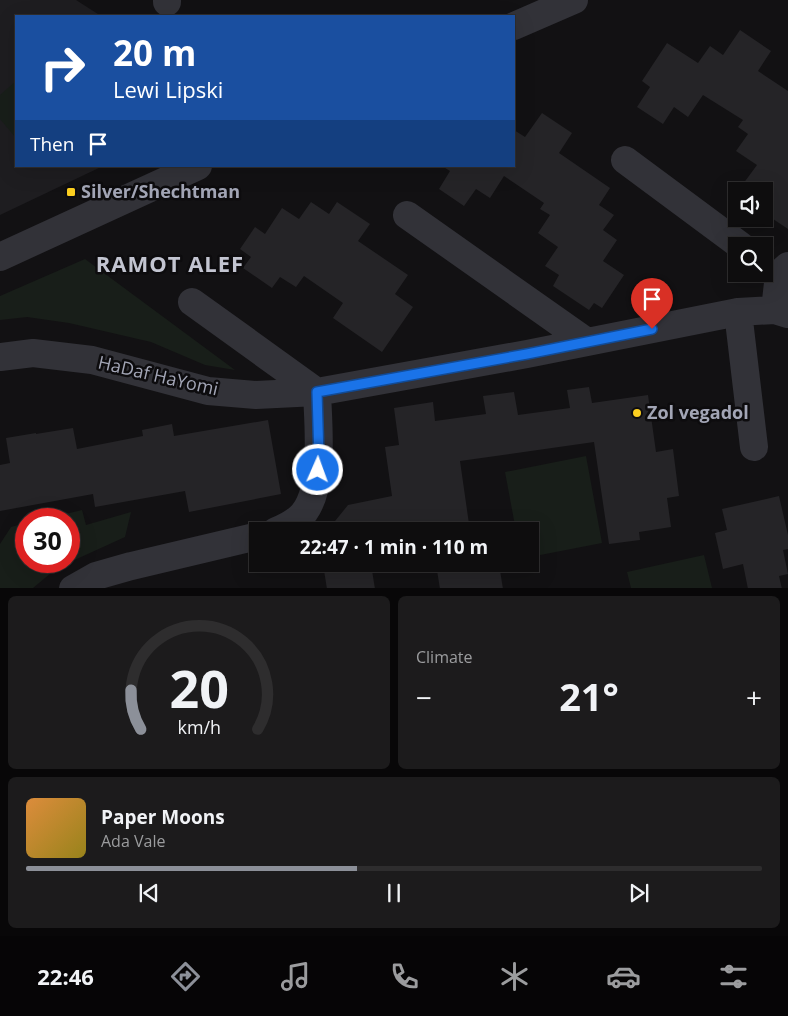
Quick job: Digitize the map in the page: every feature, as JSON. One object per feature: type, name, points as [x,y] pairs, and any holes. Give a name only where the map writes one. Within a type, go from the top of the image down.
[{"type":"street","points":[[515,26],[574,0]]},
{"type":"street","points":[[625,160],[729,237]]},
{"type":"street","points":[[0,256],[196,167]]},
{"type":"street","points":[[407,215],[587,342]]},
{"type":"street","points":[[777,268],[781,312]]},
{"type":"street","points":[[192,302],[317,392],[319,458],[317,482],[310,502],[300,517],[291,522]]},
{"type":"street","points":[[738,312],[754,447]]},
{"type":"street","name":"HaDaf HaYomi","points":[[0,357],[33,353],[92,360],[208,391],[256,395],[317,392],[527,354],[738,312],[781,312]]},
{"type":"street","points":[[73,588],[96,576],[131,566],[249,538]]},
{"type":"shaded area","points":[[0,0],[76,0],[99,15],[15,15],[15,167],[101,167],[0,215]]},
{"type":"shaded area","points":[[15,82],[15,137],[0,119],[0,95]]},
{"type":"shaded area","points":[[85,259],[235,370],[205,365],[151,342],[69,323],[27,317],[0,320],[0,296]]},
{"type":"shaded area","points":[[586,456],[602,543],[539,555],[539,522],[514,522],[505,472]]},
{"type":"shaded area","points":[[80,510],[82,510],[86,525],[131,512],[125,537],[80,558]]},
{"type":"shaded area","points":[[15,526],[15,573],[51,573],[33,588],[0,588],[0,544],[11,527]]},
{"type":"shaded area","points":[[704,555],[712,588],[631,588],[627,572]]},
{"type":"building","points":[[740,30],[771,51],[758,71],[788,91],[788,229],[773,219],[773,182],[744,182],[757,165],[736,151],[748,134],[738,127],[743,120],[703,95],[688,117],[674,107],[663,124],[637,107],[650,87],[642,81],[667,43],[698,63],[710,46],[723,55]]},
{"type":"building","points":[[542,113],[572,133],[559,153],[610,188],[599,205],[614,215],[603,230],[617,240],[603,261],[624,275],[602,308],[594,303],[589,310],[553,286],[559,275],[545,266],[558,247],[538,233],[550,215],[540,209],[544,203],[504,176],[490,198],[476,189],[464,206],[439,189],[450,171],[444,167],[515,167],[515,131],[525,137]]},
{"type":"building","points":[[311,202],[329,214],[337,202],[370,224],[358,241],[408,275],[395,294],[413,307],[382,352],[333,318],[343,303],[304,276],[296,287],[280,277],[272,288],[243,268],[251,257],[240,249],[255,227],[265,234],[282,208],[299,219]]},
{"type":"building","points":[[589,387],[592,403],[648,395],[656,452],[673,449],[679,496],[667,498],[671,527],[639,532],[640,540],[609,544],[594,442],[460,461],[469,522],[334,522],[348,505],[392,496],[385,447],[399,445],[394,408],[433,402],[435,421],[486,414],[483,396],[514,392],[518,415],[570,408],[567,390]]},
{"type":"building","points":[[268,420],[281,494],[189,512],[185,491],[95,507],[93,494],[0,511],[0,465],[10,463],[6,438],[73,428],[77,449],[143,436],[142,430],[172,424],[174,436]]},
{"type":"building","points":[[779,496],[788,535],[788,549],[783,550],[788,574],[779,576],[782,588],[748,588],[743,564],[723,569],[715,533],[727,530],[722,509]]},
{"type":"building","points":[[324,572],[372,572],[375,588],[327,588]]},
{"type":"building","points":[[437,572],[500,572],[503,588],[440,588]]},
{"type":"place","name":"Silver/Shechtman","points":[[71,192]]},
{"type":"place","name":"Zol vegadol","points":[[637,413]]},
{"type":"district","name":"RAMOT ALEF","points":[[170,264]]},
{"type":"route","points":[[318,470],[317,392],[652,329]]}]
